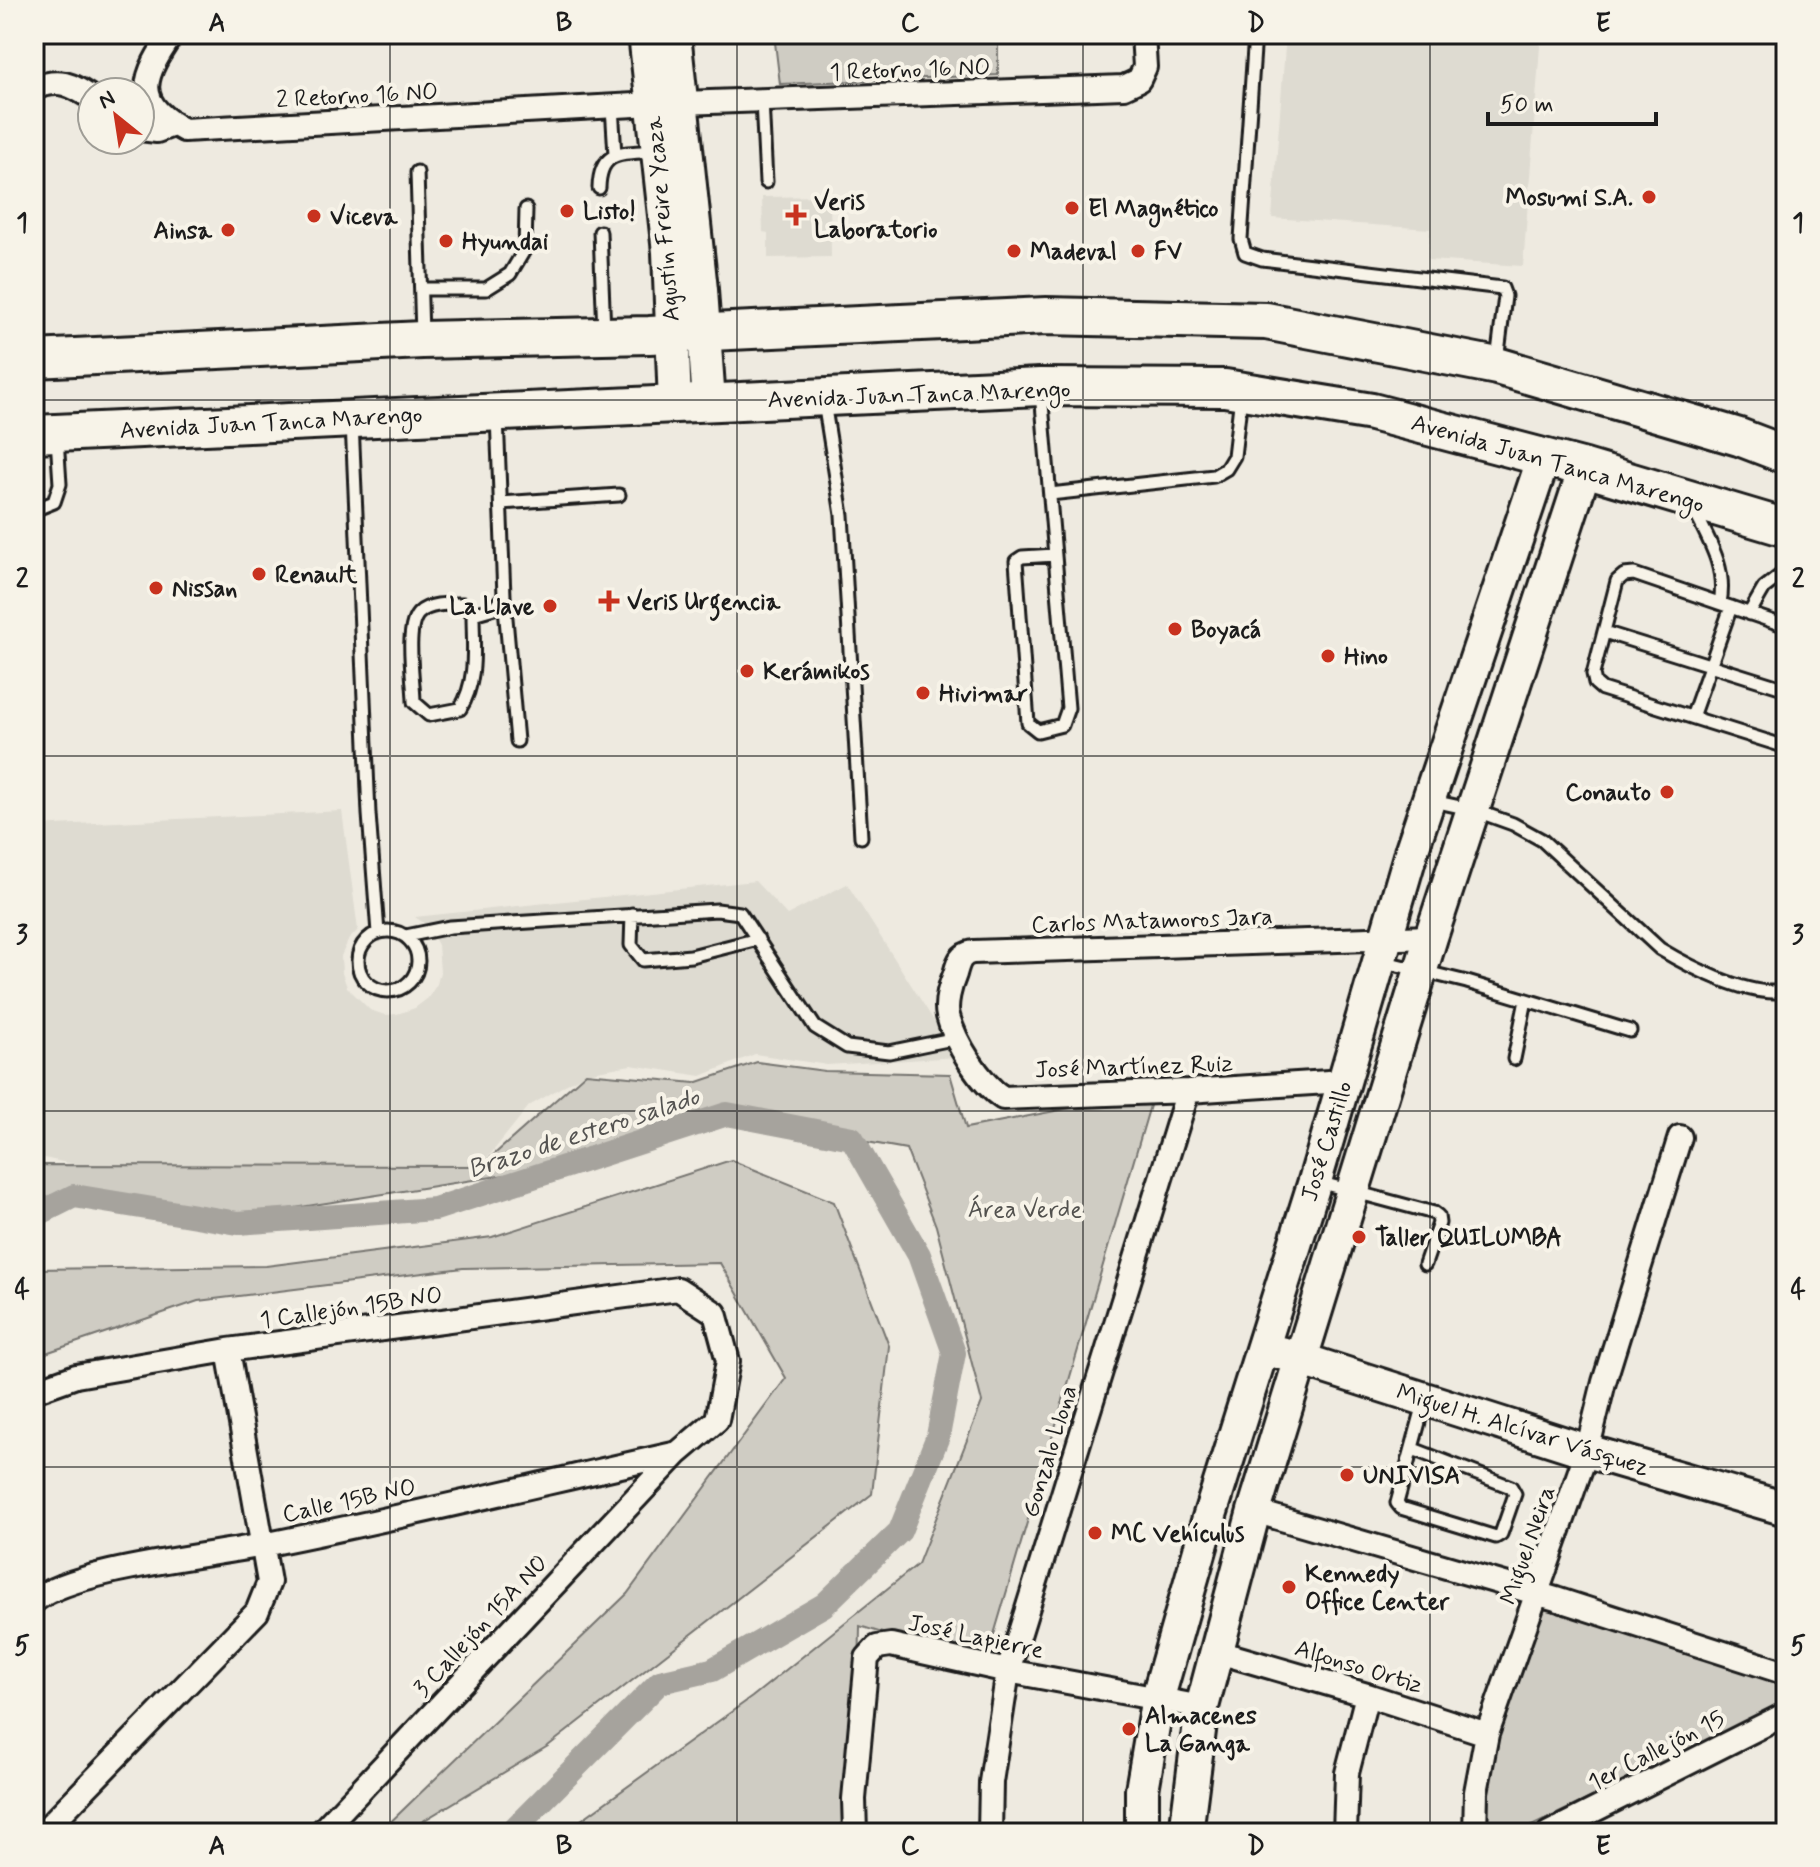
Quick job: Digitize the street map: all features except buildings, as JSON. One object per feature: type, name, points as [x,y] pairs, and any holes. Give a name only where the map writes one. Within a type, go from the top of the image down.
[{"type":"main road","points":[[34,359],[422,340],[687,333],[1046,316],[1266,321],[1497,366],[1739,437],[1786,455]]},
{"type":"main road","name":"Avenida Juan Tanca Marengo","points":[[45,434],[1040,387],[1225,388],[1372,412],[1585,468],[1786,528]]},
{"type":"main road","points":[[1739,437],[1786,445]]},
{"type":"street","points":[[172,34],[154,60],[146,81],[148,97],[161,116],[173,125]]},
{"type":"street","name":"Agustín Freire Ycaza","points":[[645,34],[668,103],[692,403]]},
{"type":"street","name":"Agustín Freire Ycaza","points":[[674,34],[668,103],[657,151],[669,252],[687,333]]},
{"type":"street","name":"1 Retorno 16 NO","points":[[668,103],[1124,87],[1139,80],[1145,67],[1143,34]]},
{"type":"street","points":[[34,88],[52,82],[69,83],[76,88]]},
{"type":"street","name":"2 Retorno 16 NO","points":[[156,131],[173,125],[184,130],[668,103]]},
{"type":"street","name":"José Castillo","points":[[1142,1833],[1142,1790],[1158,1697],[1209,1518],[1315,1181],[1428,800],[1544,457]]},
{"type":"street","name":"José Castillo","points":[[1186,1833],[1202,1707],[1254,1511],[1431,937],[1585,468]]},
{"type":"street","name":"Carlos Matamoros Jara","points":[[957,1038],[948,1014],[951,985],[960,959],[973,952],[1382,949],[1431,937]]},
{"type":"street","name":"José Martínez Ruiz","points":[[957,1038],[990,1089],[1003,1098],[1344,1081]]},
{"type":"street","name":"Gonzalo Llona","points":[[990,1833],[992,1769],[1008,1671],[1188,1091]]},
{"type":"street","name":"Miguel Neira","points":[[1475,1833],[1476,1792],[1487,1734],[1587,1451],[1604,1382],[1680,1137]]},
{"type":"street","name":"1 Callejón 15B NO","points":[[34,1391],[76,1376],[228,1350],[678,1289]]},
{"type":"street","name":"3 Callejón 15A NO","points":[[320,1833],[678,1453],[717,1420],[728,1361],[715,1313],[678,1289]]},
{"type":"street","name":"Miguel H. Alcívar Vásquez","points":[[1261,1346],[1587,1451],[1786,1509]]},
{"type":"street","points":[[42,1833],[257,1612],[269,1582],[265,1545],[228,1350]]},
{"type":"street","name":"Calle 15B NO","points":[[34,1601],[42,1594],[97,1575],[265,1545],[678,1453]]},
{"type":"street","points":[[1254,1511],[1537,1594],[1786,1673]]},
{"type":"street","name":"José Lapierre","points":[[855,1833],[854,1799],[867,1658],[880,1646],[891,1645],[1008,1671],[1202,1707]]},
{"type":"street","name":"Alfonso Ortiz","points":[[1215,1651],[1487,1734]]},
{"type":"street","points":[[1345,1833],[1347,1773],[1367,1695]]},
{"type":"street","name":"1er Callejón 15","points":[[1549,1833],[1786,1714]]},
{"type":"lane","points":[[1255,34],[1241,239],[1245,253],[1262,259],[1502,288],[1505,296],[1497,366]]},
{"type":"lane","points":[[762,100],[766,182]]},
{"type":"lane","points":[[612,106],[615,155]]},
{"type":"lane","points":[[599,188],[599,172],[603,164],[615,155],[657,151]]},
{"type":"lane","points":[[417,172],[422,340]]},
{"type":"lane","points":[[421,289],[486,289],[510,274],[525,249],[526,209]]},
{"type":"lane","points":[[600,232],[604,336]]},
{"type":"lane","points":[[1040,387],[1050,494],[1068,708],[1062,725],[1038,731],[1028,723],[1016,561],[1022,557],[1055,555]]},
{"type":"lane","points":[[1050,494],[1214,476],[1226,469],[1234,456],[1242,391]]},
{"type":"lane","points":[[823,397],[842,515],[861,837]]},
{"type":"lane","points":[[497,411],[504,596],[517,741]]},
{"type":"lane","points":[[351,419],[369,814],[378,933]]},
{"type":"lane","points":[[34,510],[54,502],[60,484],[45,434]]},
{"type":"lane","points":[[501,503],[619,495]]},
{"type":"lane","points":[[1689,499],[1717,556],[1726,605],[1710,667],[1692,717]]},
{"type":"lane","points":[[1749,614],[1764,588],[1786,571]]},
{"type":"lane","points":[[1786,626],[1634,574],[1624,575],[1617,581],[1593,674],[1598,687],[1786,747]]},
{"type":"lane","points":[[473,614],[494,608],[504,596]]},
{"type":"lane","points":[[441,604],[463,604],[473,614],[472,682],[466,699],[460,709],[429,715],[414,702],[411,625],[420,611],[441,604]]},
{"type":"lane","points":[[1604,632],[1786,689]]},
{"type":"lane","points":[[1428,800],[1474,810],[1513,824],[1542,840],[1660,949],[1682,962],[1768,992],[1778,992],[1786,984]]},
{"type":"lane","points":[[406,936],[450,927],[632,914],[717,910],[740,913],[815,1027],[847,1047],[889,1052],[957,1038]]},
{"type":"lane","points":[[632,914],[631,945],[643,960],[691,956],[758,939]]},
{"type":"lane","points":[[393,931],[406,936],[415,946],[419,959],[417,972],[409,983],[398,989],[384,991],[372,986],[363,977],[358,964],[360,951],[367,940],[378,933],[393,931]]},
{"type":"lane","points":[[1382,949],[1423,970],[1630,1031]]},
{"type":"lane","points":[[1514,1059],[1526,1000]]},
{"type":"lane","points":[[1315,1181],[1438,1216],[1439,1223],[1425,1264]]},
{"type":"lane","points":[[1413,1449],[1511,1487],[1515,1494],[1501,1534],[1496,1537],[1401,1508],[1397,1498],[1425,1399]]},
{"type":"shaded area","points":[[1286,34],[1541,34],[1523,266],[1428,260],[1430,229],[1272,218]]},
{"type":"shaded area","name":"Veris Laboratorio","points":[[830,196],[831,257],[768,258],[768,233],[763,232],[762,197]]},
{"type":"shaded area","points":[[342,811],[358,930],[349,939],[341,956],[342,973],[347,987],[370,1010],[385,1015],[415,1008],[428,998],[437,984],[440,972],[438,945],[428,926],[415,917],[755,881],[787,915],[847,884],[957,1057],[827,1065],[755,1054],[701,1076],[631,1065],[586,1073],[529,1106],[481,1166],[82,1166],[34,1156],[34,826]]},
{"type":"green space","points":[[774,34],[998,34],[998,75],[780,84]]},
{"type":"green space","name":"Área Verde","points":[[757,1062],[825,1071],[950,1074],[966,1128],[1154,1092],[985,1665],[860,1626],[856,1833],[563,1833],[752,1697],[918,1564],[982,1402],[936,1226],[906,1149],[710,1114],[562,1166],[243,1216],[34,1203],[34,1165],[481,1166],[586,1073],[695,1083]]},
{"type":"green space","points":[[731,1160],[834,1202],[889,1346],[872,1494],[548,1746],[403,1833],[379,1833],[627,1594],[786,1378],[720,1263],[463,1268],[198,1301],[34,1357],[34,1269],[266,1266],[492,1237]]},
{"type":"green space","points":[[1543,1597],[1786,1675],[1786,1704],[1517,1833],[1488,1833],[1489,1782],[1502,1723]]},
{"type":"waterway","name":"Brazo de estero salado","points":[[34,1216],[74,1196],[238,1223],[435,1209],[727,1114],[852,1138],[919,1255],[954,1353],[938,1436],[900,1531],[824,1605],[712,1670],[660,1682],[510,1833]]},
{"type":"place","name":"Mosumi S.A.","points":[[1649,197]]},
{"type":"place","name":"El Magnético","points":[[1072,208]]},
{"type":"place","name":"Listo!","points":[[567,211]]},
{"type":"place","name":"Veris Laboratorio","points":[[796,215]]},
{"type":"place","name":"Viceva","points":[[314,216]]},
{"type":"place","name":"Ainsa","points":[[228,230]]},
{"type":"place","name":"Hyundai","points":[[446,241]]},
{"type":"place","name":"Madeval","points":[[1014,251]]},
{"type":"place","name":"FV","points":[[1138,251]]},
{"type":"place","name":"Renault","points":[[259,574]]},
{"type":"place","name":"Nissan","points":[[156,588]]},
{"type":"place","name":"Veris Urgencia","points":[[609,601]]},
{"type":"place","name":"La Llave","points":[[550,606]]},
{"type":"place","name":"Boyacá","points":[[1175,629]]},
{"type":"place","name":"Hino","points":[[1328,656]]},
{"type":"place","name":"Kerámikos","points":[[747,671]]},
{"type":"place","name":"Hivimar","points":[[923,693]]},
{"type":"place","name":"Conauto","points":[[1667,792]]},
{"type":"place","name":"Taller QUILUMBA","points":[[1359,1237]]},
{"type":"place","name":"UNIVISA","points":[[1347,1475]]},
{"type":"place","name":"MC Vehículus","points":[[1095,1533]]},
{"type":"place","name":"Kennedy Office Center","points":[[1289,1587]]},
{"type":"place","name":"Almacenes La Ganga","points":[[1129,1729]]}]
